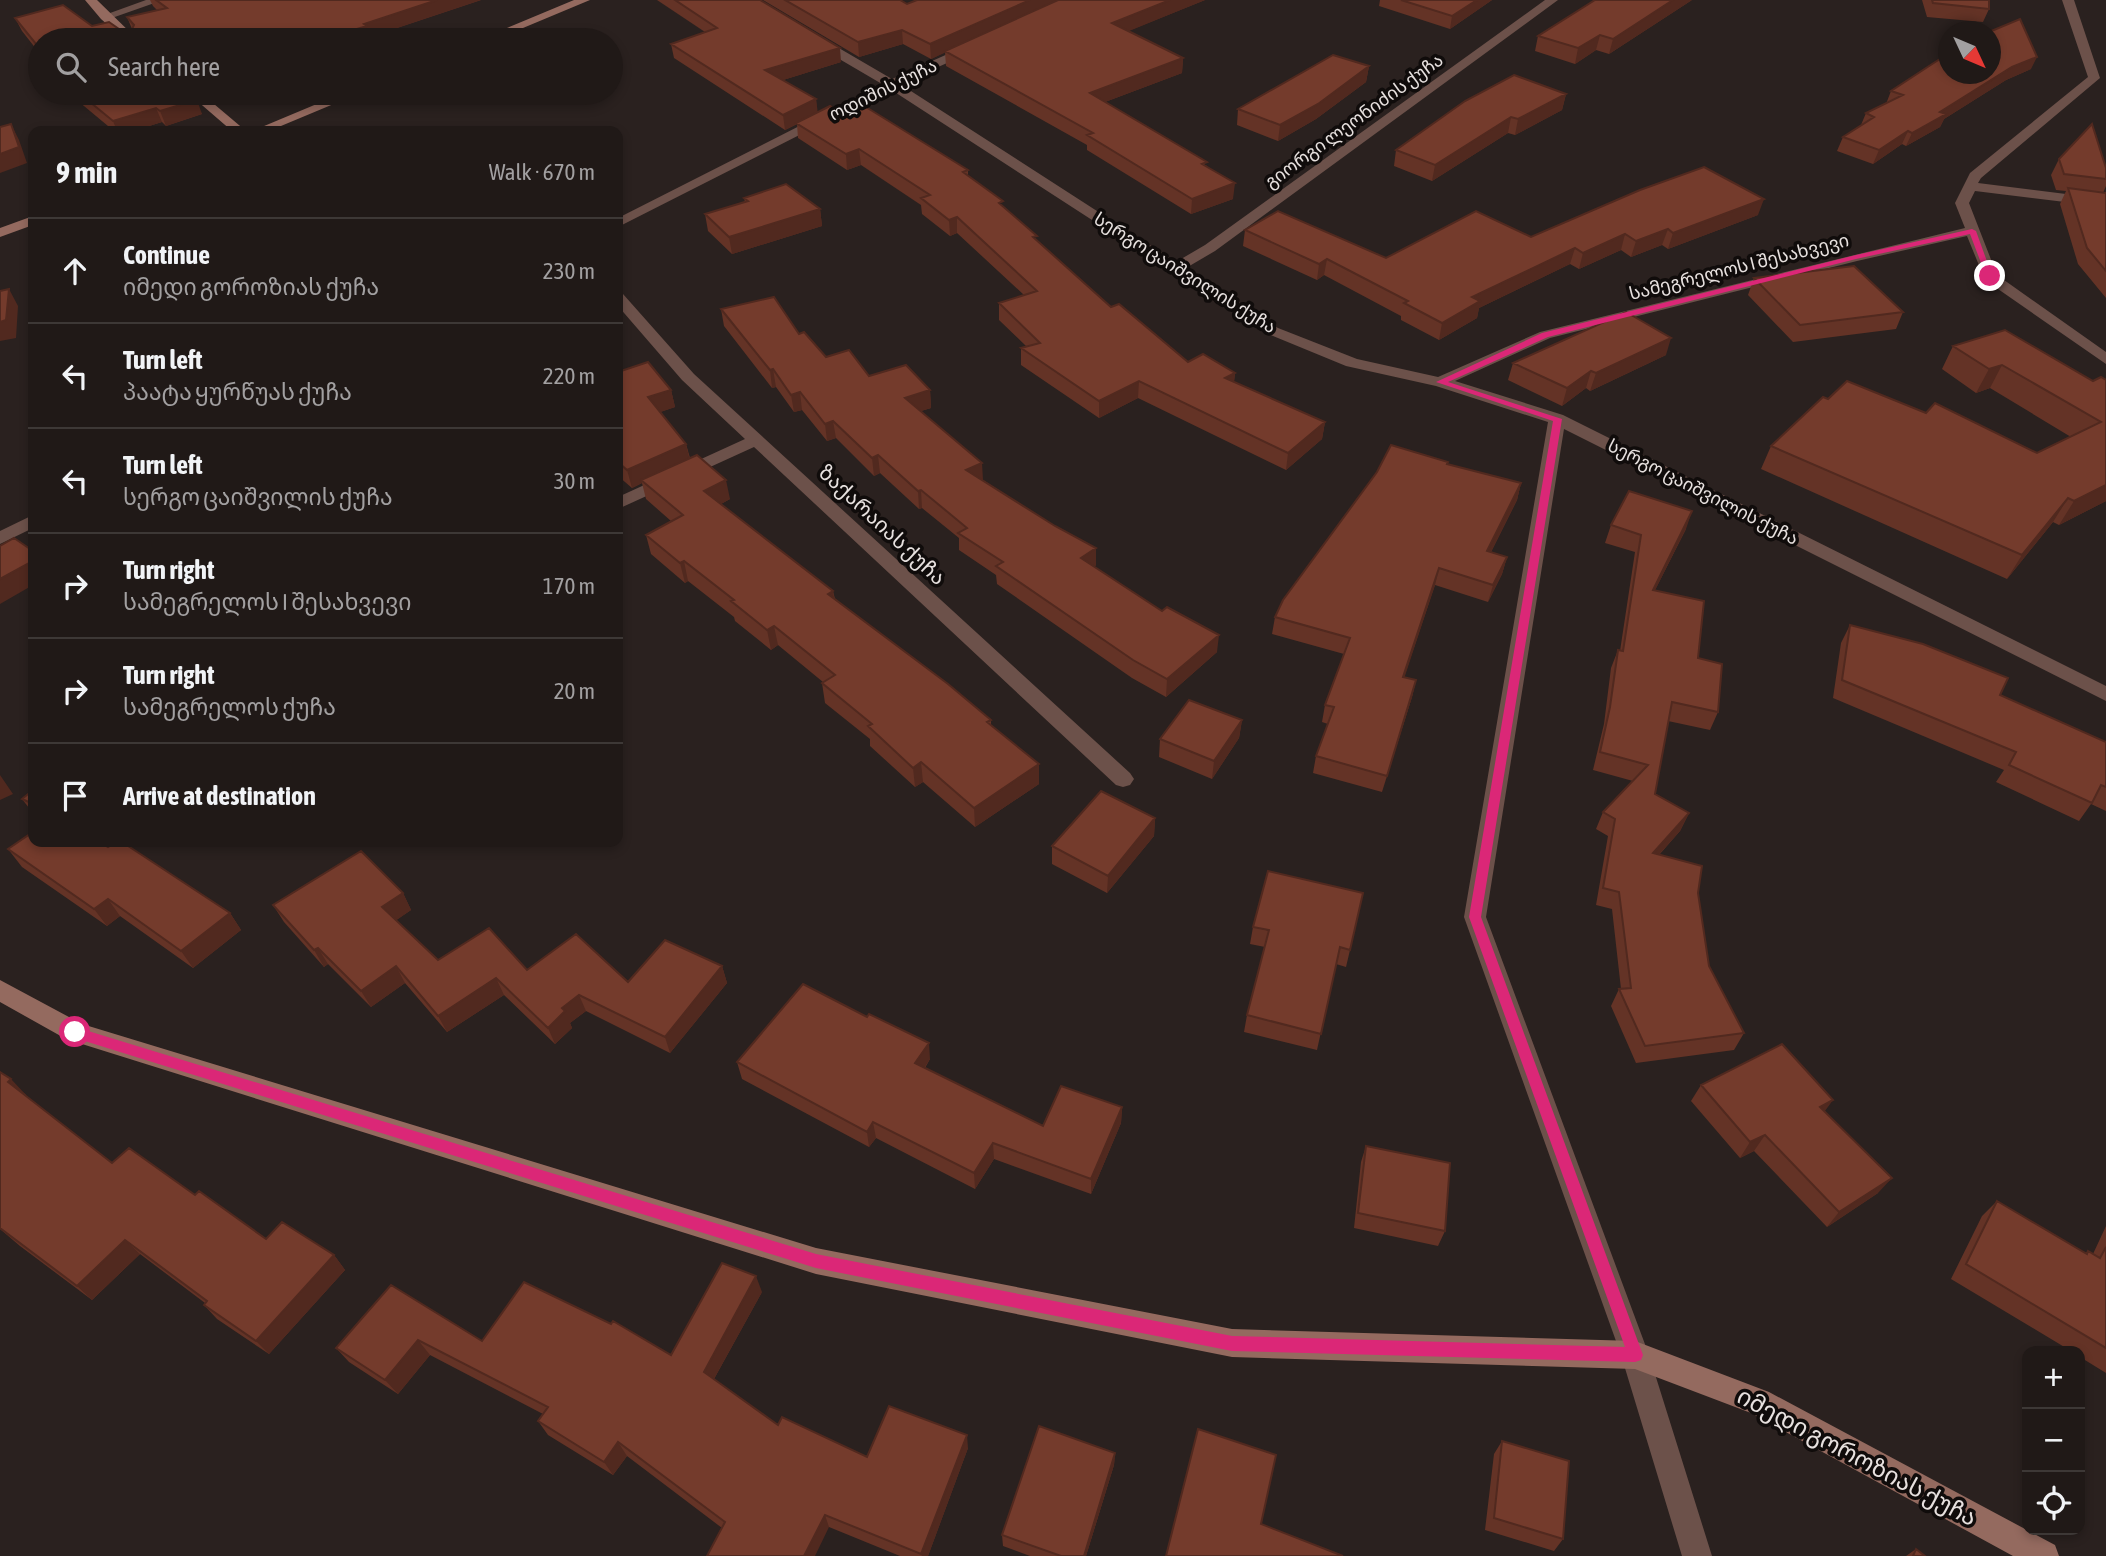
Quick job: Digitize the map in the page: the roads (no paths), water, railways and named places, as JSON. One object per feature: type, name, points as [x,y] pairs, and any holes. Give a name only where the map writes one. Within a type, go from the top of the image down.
[{"type":"street","points":[[91,0],[118,28]]},
{"type":"street","points":[[105,17],[157,0]]},
{"type":"street","points":[[514,28],[584,0]]},
{"type":"street","name":"გიორგი ლეონიძის ქუჩა","points":[[1175,268],[1210,248],[1552,0]]},
{"type":"street","points":[[2068,0],[2100,79],[1975,176],[1962,203],[1990,276],[2106,359]]},
{"type":"street","name":"სერგო ცაიშვილის ქუჩა","points":[[809,35],[891,84],[1273,331],[1352,363],[1440,382],[1558,419],[2106,694]]},
{"type":"street","name":"ოდიშის ქუჩა","points":[[623,220],[891,84],[978,45]]},
{"type":"street","points":[[209,105],[234,126]]},
{"type":"street","points":[[271,126],[324,105]]},
{"type":"street","points":[[1970,187],[2106,203]]},
{"type":"street","points":[[0,233],[28,222]]},
{"type":"street","name":"სამეგრელოს I შესახვევი","points":[[1440,382],[1545,335],[1856,257],[1972,231]]},
{"type":"street","name":"ზაქარაიას ქუჩა","points":[[623,304],[688,377],[1123,779]]},
{"type":"street","points":[[1558,419],[1475,917],[1635,1355],[1697,1556]]},
{"type":"street","points":[[623,502],[756,440]]},
{"type":"street","points":[[0,538],[28,524]]},
{"type":"street","name":"იმედი გოროზიას ქუჩა","points":[[0,990],[75,1032],[816,1261],[1232,1343],[1635,1355],[1759,1402],[2044,1556]]}]
